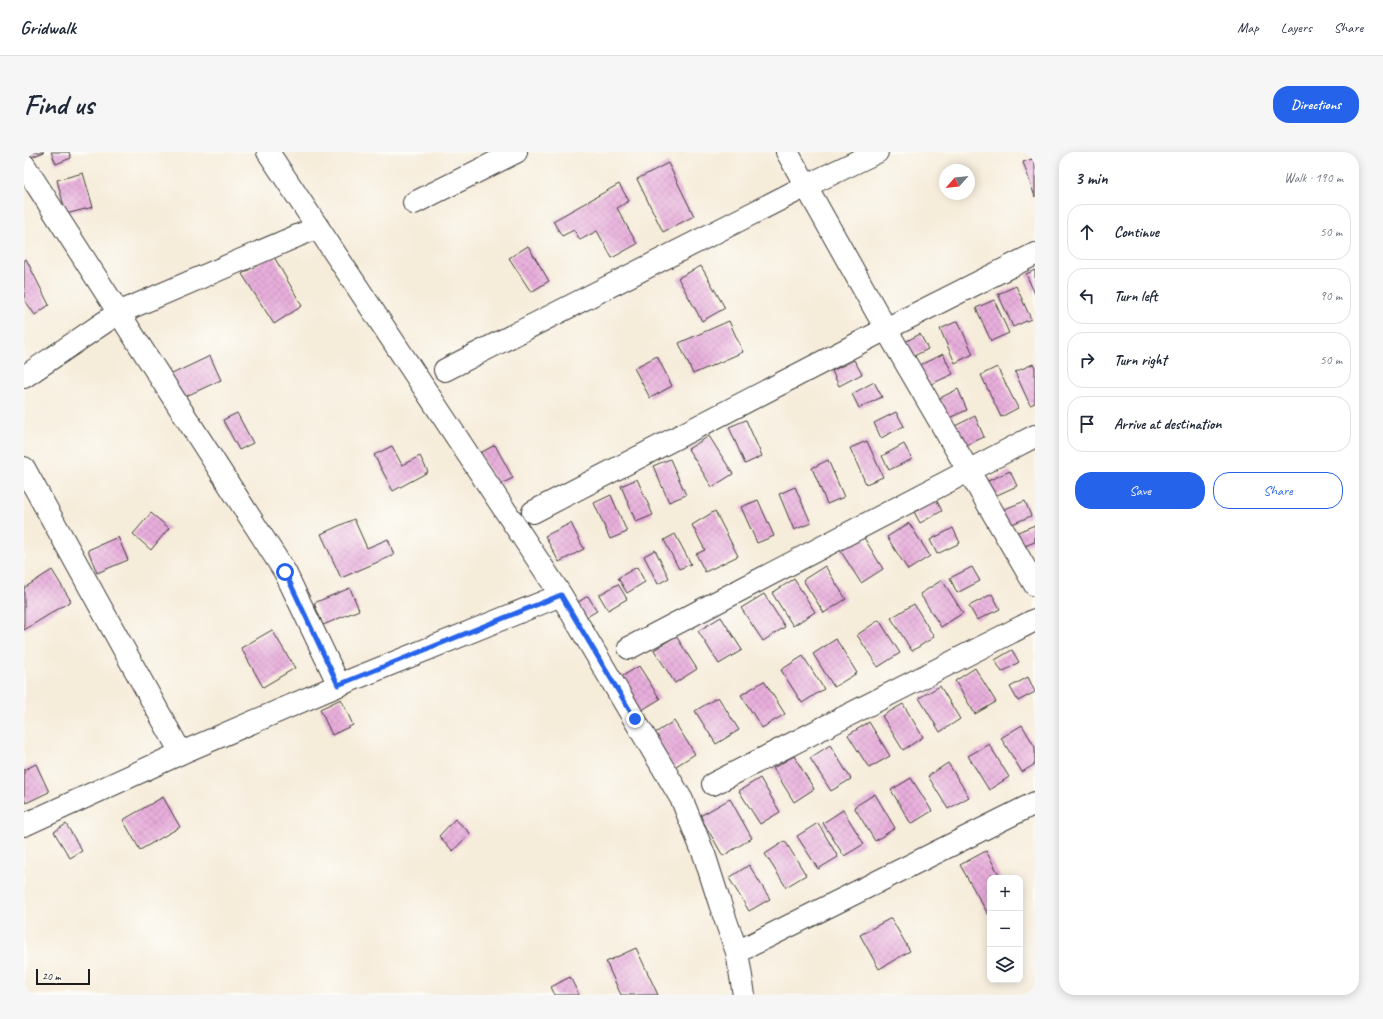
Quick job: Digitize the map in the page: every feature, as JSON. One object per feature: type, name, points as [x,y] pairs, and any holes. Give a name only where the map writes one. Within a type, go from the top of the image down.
[{"type":"street","points":[[268,152],[561,595],[682,800],[705,857],[720,904],[738,952],[744,995]]},
{"type":"street","points":[[414,202],[516,152]]},
{"type":"street","points":[[787,152],[886,329],[1035,586]]},
{"type":"street","points":[[445,370],[806,186],[877,152]]},
{"type":"street","points":[[24,165],[285,572],[338,685]]},
{"type":"street","points":[[24,377],[118,313],[318,226]]},
{"type":"street","points":[[533,512],[886,329],[1035,254]]},
{"type":"street","points":[[629,648],[1035,436]]},
{"type":"street","points":[[24,468],[181,753]]},
{"type":"street","points":[[24,825],[181,753],[338,685],[561,595]]},
{"type":"street","points":[[713,784],[1035,620]]},
{"type":"street","points":[[738,952],[1035,803]]},
{"type":"building","points":[[27,152],[44,152],[29,158]]},
{"type":"building","points":[[51,152],[69,152],[71,158],[56,164]]},
{"type":"building","points":[[1035,158],[1035,197],[1023,162]]},
{"type":"building","points":[[668,163],[694,216],[663,232],[637,179]]},
{"type":"building","points":[[83,173],[93,207],[66,214],[57,180]]},
{"type":"building","points":[[619,184],[629,201],[617,208],[637,244],[612,258],[597,231],[580,240],[574,230],[562,236],[553,221]]},
{"type":"building","points":[[528,246],[549,281],[531,292],[509,258]]},
{"type":"building","points":[[273,255],[302,306],[274,324],[242,274]]},
{"type":"building","points":[[26,259],[49,305],[35,315],[24,299],[24,261]]},
{"type":"building","points":[[701,266],[725,308],[702,321],[678,278]]},
{"type":"building","points":[[1035,270],[1035,294],[1026,274]]},
{"type":"building","points":[[1016,286],[1031,319],[1013,327],[998,294]]},
{"type":"building","points":[[994,300],[1009,333],[991,341],[976,308]]},
{"type":"building","points":[[729,321],[743,352],[693,374],[679,343]]},
{"type":"building","points":[[958,321],[973,354],[955,363],[940,329]]},
{"type":"building","points":[[920,334],[928,349],[908,359],[901,344]]},
{"type":"building","points":[[943,354],[953,374],[927,386],[918,366]]},
{"type":"building","points":[[210,356],[221,380],[182,398],[172,374]]},
{"type":"building","points":[[657,356],[672,386],[650,398],[634,368]]},
{"type":"building","points":[[854,360],[862,374],[839,386],[832,371]]},
{"type":"building","points":[[1033,364],[1035,367],[1035,403],[1030,405],[1015,372]]},
{"type":"building","points":[[997,367],[1018,408],[1001,417],[981,375]]},
{"type":"building","points":[[874,382],[882,397],[859,408],[852,394]]},
{"type":"building","points":[[958,389],[967,410],[942,421],[932,402]]},
{"type":"building","points":[[896,412],[904,426],[881,438],[874,423]]},
{"type":"building","points":[[237,413],[253,443],[239,450],[223,420]]},
{"type":"building","points":[[975,416],[984,437],[958,449],[949,429]]},
{"type":"building","points":[[746,420],[762,456],[745,464],[729,427]]},
{"type":"building","points":[[709,436],[733,474],[712,487],[688,449]]},
{"type":"building","points":[[867,441],[883,477],[866,484],[850,448]]},
{"type":"building","points":[[904,444],[912,459],[889,470],[882,456]]},
{"type":"building","points":[[495,445],[513,478],[497,486],[480,453]]},
{"type":"building","points":[[392,446],[402,465],[420,456],[428,472],[393,491],[374,455]]},
{"type":"building","points":[[670,459],[686,495],[669,502],[653,466]]},
{"type":"building","points":[[828,460],[844,497],[827,504],[812,468]]},
{"type":"building","points":[[1010,471],[1017,486],[986,500],[979,485]]},
{"type":"building","points":[[637,479],[653,515],[636,522],[621,486]]},
{"type":"building","points":[[795,487],[811,523],[794,530],[779,494]]},
{"type":"building","points":[[611,495],[627,532],[610,539],[594,503]]},
{"type":"building","points":[[935,497],[942,511],[920,523],[912,508]]},
{"type":"building","points":[[758,500],[774,536],[757,543],[741,507]]},
{"type":"building","points":[[1025,501],[1031,516],[1003,528],[997,512]]},
{"type":"building","points":[[715,511],[738,556],[705,572],[696,554],[705,550],[692,525]]},
{"type":"building","points":[[151,513],[169,528],[151,550],[133,534]]},
{"type":"building","points":[[354,519],[367,548],[388,539],[394,555],[341,578],[321,534]]},
{"type":"building","points":[[571,523],[584,549],[559,562],[545,536]]},
{"type":"building","points":[[909,523],[930,556],[908,570],[887,537]]},
{"type":"building","points":[[1035,525],[1035,542],[1019,548],[1013,534]]},
{"type":"building","points":[[953,528],[960,543],[937,554],[930,540]]},
{"type":"building","points":[[675,534],[691,564],[679,569],[664,540]]},
{"type":"building","points":[[863,536],[883,569],[861,583],[840,550]]},
{"type":"building","points":[[118,537],[128,560],[97,573],[88,550]]},
{"type":"building","points":[[655,550],[669,578],[658,584],[644,556]]},
{"type":"building","points":[[825,566],[846,599],[824,613],[803,580]]},
{"type":"building","points":[[637,567],[645,582],[627,593],[618,578]]},
{"type":"building","points":[[972,567],[980,581],[957,593],[950,578]]},
{"type":"building","points":[[52,570],[71,601],[24,630],[24,588]]},
{"type":"building","points":[[794,579],[815,612],[793,626],[772,593]]},
{"type":"building","points":[[942,580],[963,613],[941,627],[920,594]]},
{"type":"building","points":[[618,584],[627,599],[608,610],[599,595]]},
{"type":"building","points":[[350,588],[359,610],[323,625],[314,603]]},
{"type":"building","points":[[764,594],[785,627],[763,641],[741,608]]},
{"type":"building","points":[[992,594],[1000,609],[977,620],[969,606]]},
{"type":"building","points":[[588,596],[597,611],[578,622],[570,607]]},
{"type":"building","points":[[914,604],[934,637],[912,651],[891,618]]},
{"type":"building","points":[[721,617],[742,650],[719,664],[698,631]]},
{"type":"building","points":[[879,620],[900,653],[878,667],[857,635]]},
{"type":"building","points":[[272,630],[295,668],[263,687],[241,648]]},
{"type":"building","points":[[676,636],[697,669],[675,683],[654,650]]},
{"type":"building","points":[[836,639],[857,673],[834,687],[813,654]]},
{"type":"building","points":[[1012,650],[1019,662],[1002,672],[995,660]]},
{"type":"building","points":[[803,656],[824,689],[802,703],[781,670]]},
{"type":"building","points":[[639,666],[660,699],[637,713],[616,680]]},
{"type":"building","points":[[975,668],[996,702],[975,714],[955,681]]},
{"type":"building","points":[[1028,677],[1035,692],[1018,701],[1010,687]]},
{"type":"building","points":[[764,681],[785,714],[762,728],[741,695]]},
{"type":"building","points":[[940,686],[960,719],[940,732],[919,698]]},
{"type":"building","points":[[718,697],[739,730],[716,744],[695,711]]},
{"type":"building","points":[[341,699],[353,725],[332,735],[320,709]]},
{"type":"building","points":[[903,704],[923,737],[903,750],[882,716]]},
{"type":"building","points":[[674,721],[695,754],[673,768],[652,735]]},
{"type":"building","points":[[869,722],[890,756],[869,768],[848,735]]},
{"type":"building","points":[[1022,725],[1035,747],[1035,764],[1022,772],[1001,738]]},
{"type":"building","points":[[989,744],[1009,777],[989,790],[968,756]]},
{"type":"building","points":[[830,745],[851,779],[831,791],[810,758]]},
{"type":"building","points":[[794,756],[814,789],[794,802],[773,768]]},
{"type":"building","points":[[948,763],[969,797],[948,809],[928,776]]},
{"type":"building","points":[[36,764],[49,792],[26,803],[24,798],[24,770]]},
{"type":"building","points":[[760,778],[780,812],[760,824],[739,791]]},
{"type":"building","points":[[911,778],[932,811],[911,824],[891,790]]},
{"type":"building","points":[[875,794],[895,828],[875,841],[854,807]]},
{"type":"building","points":[[163,797],[180,827],[140,850],[123,820]]},
{"type":"building","points":[[730,799],[752,838],[723,856],[700,816]]},
{"type":"building","points":[[843,810],[864,844],[844,856],[823,823]]},
{"type":"building","points":[[455,819],[470,833],[453,851],[439,836]]},
{"type":"building","points":[[818,823],[838,857],[818,869],[797,836]]},
{"type":"building","points":[[66,824],[82,851],[70,858],[54,832]]},
{"type":"building","points":[[785,841],[806,875],[786,887],[765,854]]},
{"type":"building","points":[[986,851],[999,875],[987,875],[987,912],[960,865]]},
{"type":"building","points":[[749,865],[770,899],[749,911],[729,878]]},
{"type":"building","points":[[891,918],[910,951],[879,969],[860,935]]},
{"type":"building","points":[[636,948],[658,995],[621,995],[606,962]]},
{"type":"building","points":[[570,977],[579,995],[555,995],[551,987]]},
{"type":"route","points":[[285,572],[338,685],[561,595],[635,719]]}]
